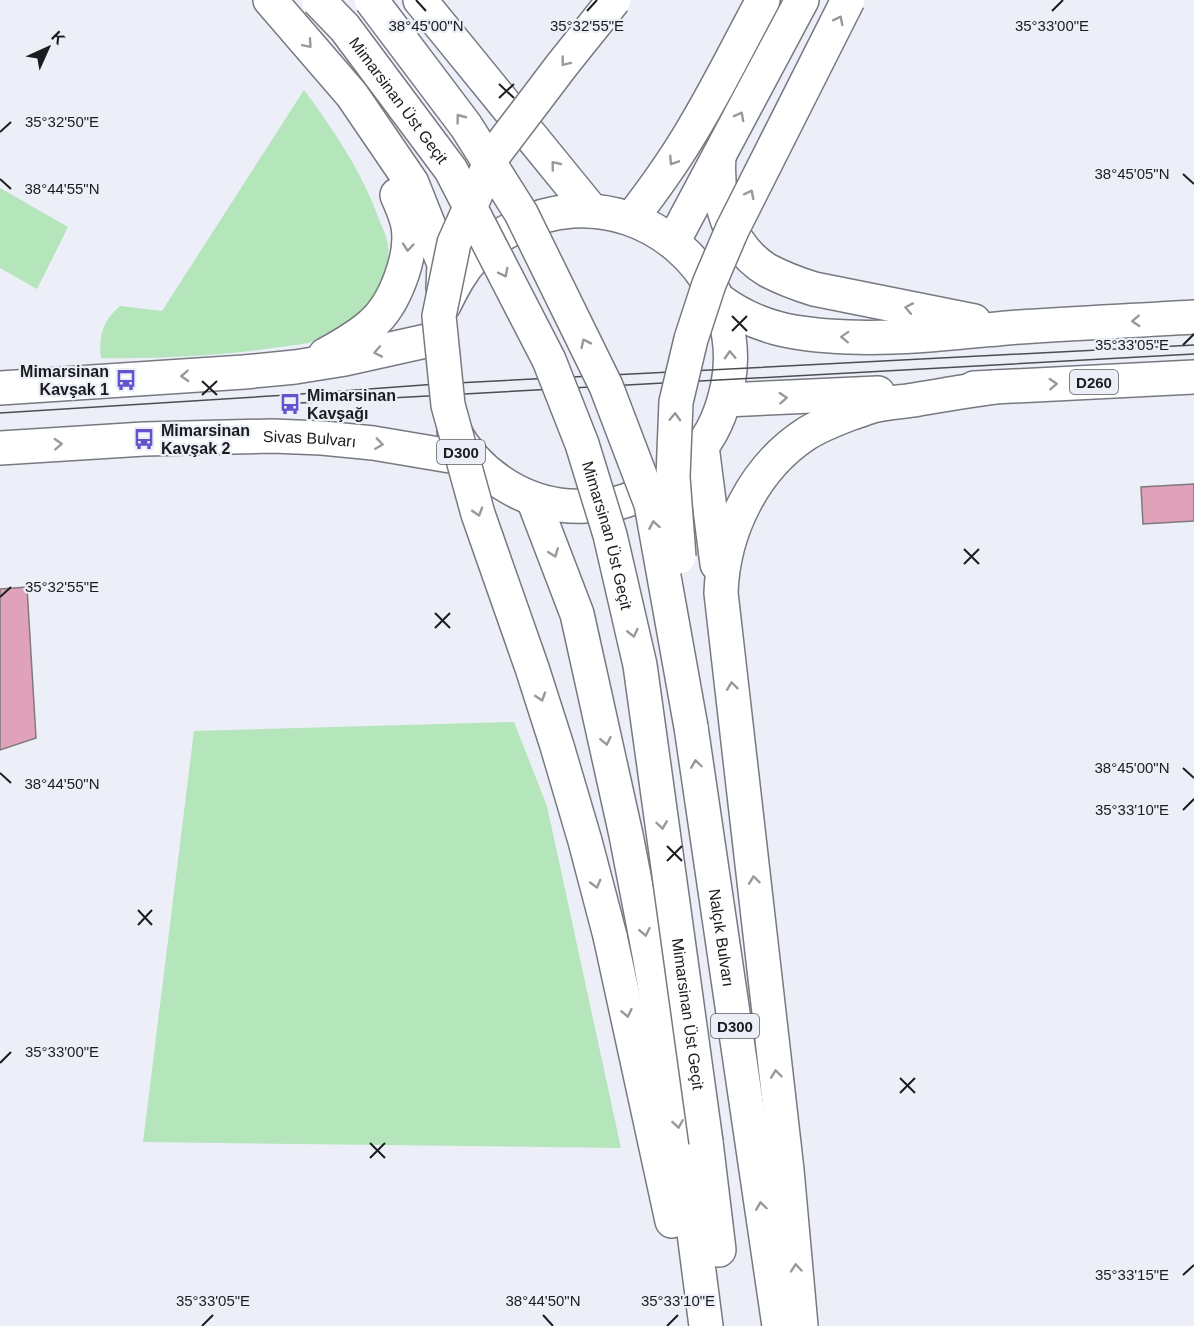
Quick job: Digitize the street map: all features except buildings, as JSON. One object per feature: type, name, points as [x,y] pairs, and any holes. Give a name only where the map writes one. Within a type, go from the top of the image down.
[{"type":"highway","points":[[0,388],[244,372],[295,367],[379,352],[439,324],[456,280],[476,255],[501,235],[529,220],[560,212],[592,211],[631,219],[673,242],[692,259],[707,278],[718,300],[727,325],[730,375],[725,400],[716,424],[702,446],[676,474],[644,494],[608,505],[570,507],[533,499],[491,476],[474,460],[459,441],[447,420],[440,401],[434,371],[439,324],[444,264],[412,183],[352,95],[270,0]]},
{"type":"highway","name":"Mimarsinan Üst Geçit","points":[[318,0],[345,28],[451,170],[549,360],[582,444],[610,535],[640,665],[706,1142],[728,1326]]},
{"type":"highway","points":[[371,0],[466,126],[521,213],[606,386],[651,504],[691,727]]},
{"type":"highway","points":[[420,0],[592,211]]},
{"type":"highway","name":"D300","points":[[614,0],[493,156],[454,243],[439,316],[448,405],[457,438],[478,514],[532,668],[556,746],[588,851],[610,936],[695,1326]]},
{"type":"highway","points":[[631,219],[687,139],[763,0]]},
{"type":"highway","points":[[673,242],[802,0]]},
{"type":"highway","name":"D300","points":[[691,727],[673,477],[676,402],[709,284],[728,241],[848,0]]},
{"type":"highway","points":[[295,367],[342,346],[373,324],[392,298],[406,261],[409,240],[404,211],[352,95]]},
{"type":"highway","points":[[719,156],[718,188],[726,218],[740,245],[766,269],[814,289],[1008,328]]},
{"type":"highway","points":[[718,300],[733,311],[768,327],[804,335],[864,338],[1194,317]]},
{"type":"highway","name":"D260","points":[[995,387],[1194,377]]},
{"type":"highway","points":[[725,400],[995,387]]},
{"type":"highway","points":[[721,593],[725,558],[740,513],[764,474],[792,444],[824,424],[872,406],[995,387]]},
{"type":"highway","name":"Sivas Bulvarı","points":[[0,448],[144,439],[272,436],[373,443],[474,460]]},
{"type":"highway","points":[[702,446],[787,1170],[801,1326]]},
{"type":"highway","points":[[533,499],[577,614],[626,835],[670,1074],[689,1194],[706,1326]]},
{"type":"highway","name":"Nalçık Bulvarı","points":[[691,727],[779,1326]]},
{"type":"green space","points":[[304,90],[356,168],[387,239],[388,253],[385,273],[367,309],[354,321],[331,334],[305,344],[209,355],[101,358],[100,343],[103,329],[109,317],[120,306],[162,311]]},
{"type":"green space","points":[[0,188],[68,227],[37,289],[0,268]]},
{"type":"green space","points":[[514,722],[547,806],[621,1148],[143,1142],[194,731]]},
{"type":"tram line","points":[[0,413],[437,384],[1194,345]]},
{"type":"tram line","points":[[281,404],[1194,354]]},
{"type":"place","name":"Mimarsinan Kavşak 1","points":[[126,380]]},
{"type":"place","name":"Mimarsinan Kavşağı","points":[[290,404]]},
{"type":"place","name":"Mimarsinan Kavşak 2","points":[[144,439]]}]
